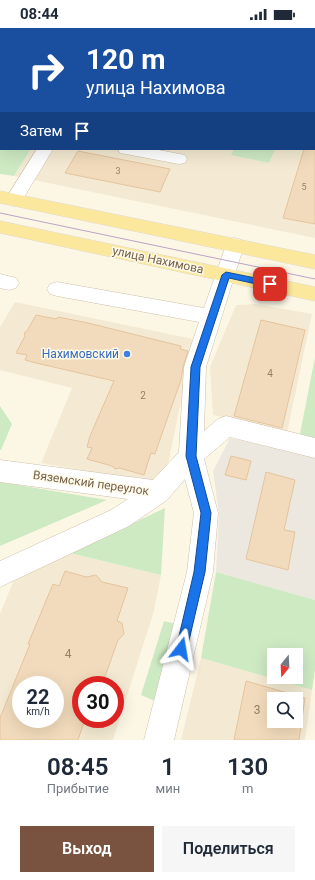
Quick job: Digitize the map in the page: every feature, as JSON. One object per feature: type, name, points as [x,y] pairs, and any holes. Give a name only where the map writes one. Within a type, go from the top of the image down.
[{"type":"main road","points":[[7,198],[315,262]]},
{"type":"main road","name":"улица Нахимова","points":[[0,227],[315,294]]},
{"type":"street","points":[[7,198],[20,188],[44,150]]},
{"type":"street","points":[[132,150],[178,158]]},
{"type":"street","points":[[159,740],[200,572],[206,513],[191,456],[195,367],[235,245]]},
{"type":"street","points":[[57,289],[212,317]]},
{"type":"street","name":"Вяземский переулок","points":[[0,471],[158,492],[191,456],[226,426],[315,448]]},
{"type":"street","points":[[0,574],[120,518],[158,492]]},
{"type":"shaded area","points":[[30,150],[314,150],[315,238],[14,176]]},
{"type":"shaded area","points":[[15,302],[198,340],[188,368],[168,464],[152,483],[41,463],[72,388],[0,370],[0,327]]},
{"type":"shaded area","points":[[256,304],[312,314],[287,433],[213,415],[210,367],[236,305]]},
{"type":"shaded area","points":[[230,438],[315,457],[315,600],[216,572],[219,514],[213,471]]},
{"type":"shaded area","points":[[70,553],[161,575],[154,611],[124,705],[124,676],[72,676],[72,728],[117,728],[113,740],[0,740],[0,614],[15,577]]},
{"type":"shaded area","points":[[201,658],[267,677],[267,684],[291,684],[312,690],[305,740],[181,740]]},
{"type":"green space","points":[[0,150],[30,150],[14,176],[0,174]]},
{"type":"green space","points":[[234,150],[275,150],[269,163],[231,155]]},
{"type":"green space","points":[[315,357],[315,443],[299,439]]},
{"type":"green space","points":[[0,406],[12,424],[1,450],[0,450]]},
{"type":"green space","points":[[0,482],[107,500],[0,546]]},
{"type":"green space","points":[[165,508],[161,575],[70,553]]},
{"type":"green space","points":[[216,572],[315,600],[315,669],[312,690],[291,684],[303,684],[303,648],[267,648],[267,677],[201,658]]},
{"type":"green space","points":[[164,621],[180,625],[162,704],[141,695]]},
{"type":"building","points":[[304,150],[315,150],[315,224],[283,218]]},
{"type":"building","points":[[78,151],[170,169],[160,192],[65,173]]},
{"type":"building","points":[[36,315],[56,319],[58,317],[88,323],[181,346],[180,349],[188,351],[181,380],[155,454],[151,453],[144,475],[119,468],[115,469],[112,466],[87,459],[92,448],[87,447],[90,436],[114,381],[25,360],[27,355],[16,353],[25,336],[24,333],[27,331]]},
{"type":"building","points":[[261,320],[305,330],[282,428],[234,416]]},
{"type":"building","points":[[231,456],[251,461],[246,480],[225,475]]},
{"type":"building","points":[[266,472],[295,480],[284,530],[295,532],[288,570],[246,559]]},
{"type":"building","points":[[65,571],[86,577],[96,575],[102,582],[128,588],[117,621],[122,623],[124,634],[118,640],[105,676],[72,676],[72,728],[82,728],[78,740],[0,740],[0,718],[12,688],[12,728],[64,728],[64,676],[17,676],[30,644],[28,644],[53,584],[59,586]]},
{"type":"building","points":[[246,681],[284,692],[267,692],[267,728],[301,728],[299,740],[234,740]]},
{"type":"building","points":[[303,697],[305,698],[303,712]]},
{"type":"tram line","points":[[0,213],[315,279]]},
{"type":"place","name":"Нахимовский","points":[[127,354]]},
{"type":"route","points":[[181,649],[200,572],[206,513],[191,456],[195,367],[226,275],[270,284]]}]
